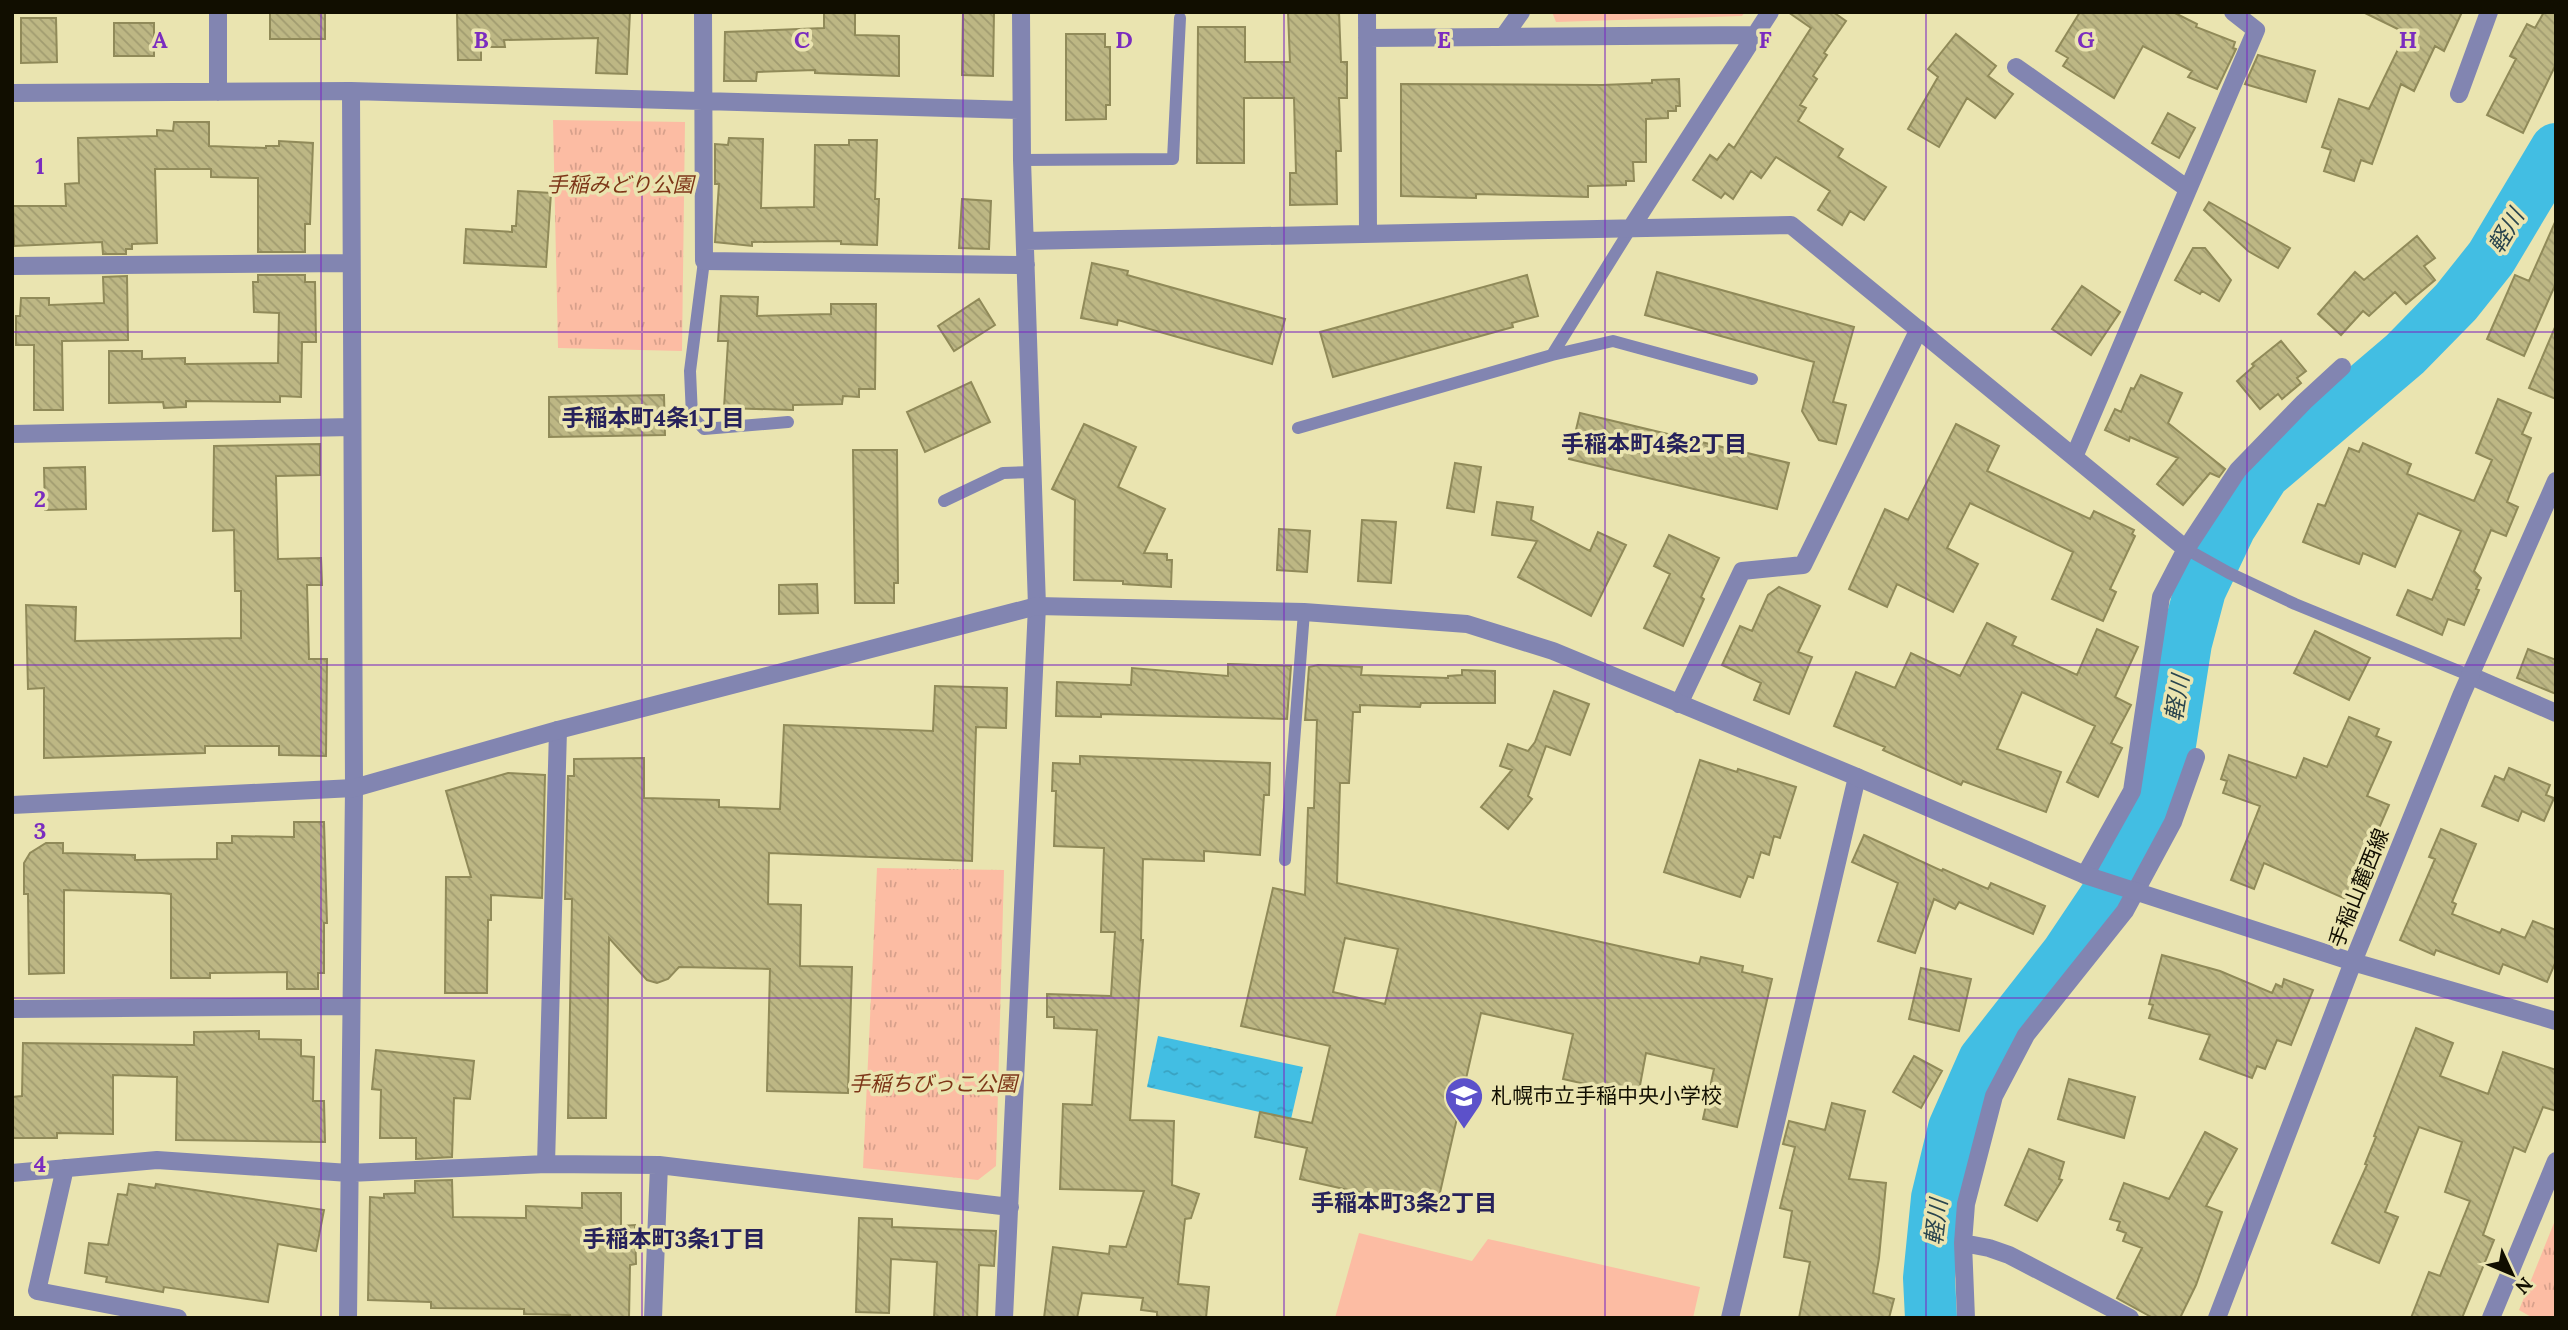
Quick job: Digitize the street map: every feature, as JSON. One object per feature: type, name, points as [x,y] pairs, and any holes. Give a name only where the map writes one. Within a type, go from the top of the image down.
[{"type":"street","points":[[218,12],[218,92]]},
{"type":"street","points":[[703,12],[704,261],[1026,265]]},
{"type":"street","points":[[1004,1318],[1037,606],[1022,160],[1021,12]]},
{"type":"street","points":[[1367,12],[1368,233]]},
{"type":"street","points":[[1504,36],[1521,12]]},
{"type":"street","points":[[1631,228],[1770,12]]},
{"type":"street","points":[[2074,457],[2256,30],[2233,12]]},
{"type":"street","points":[[2459,94],[2489,12]]},
{"type":"street","points":[[1367,38],[1755,35]]},
{"type":"street","points":[[2016,67],[2188,188]]},
{"type":"street","points":[[348,1318],[354,788],[351,91]]},
{"type":"street","points":[[12,93],[351,91],[1021,110]]},
{"type":"street","points":[[1025,241],[1791,225],[2193,554]]},
{"type":"street","points":[[12,266],[351,263]]},
{"type":"street","points":[[1679,704],[1742,571],[1803,565],[1919,329]]},
{"type":"street","points":[[2085,875],[2132,790],[2161,597],[2193,554],[2238,470],[2342,367]]},
{"type":"street","points":[[12,433],[352,427]]},
{"type":"street","name":"手稲山麓西線","points":[[2217,1318],[2353,961],[2470,676],[2556,481]]},
{"type":"street","points":[[12,805],[354,788],[558,730],[1037,606],[1304,612],[1467,624],[1553,651],[2085,875],[2353,961],[2556,1021]]},
{"type":"street","points":[[2470,676],[2556,713]]},
{"type":"street","points":[[546,1164],[558,730]]},
{"type":"street","points":[[1966,1318],[1963,1243],[1966,1204],[1994,1096],[2025,1035],[2125,911],[2137,891],[2173,822],[2196,757]]},
{"type":"street","points":[[1730,1318],[1857,777]]},
{"type":"street","points":[[12,1009],[351,1006]]},
{"type":"street","points":[[12,1173],[157,1160],[349,1173],[546,1164],[659,1165],[1010,1207]]},
{"type":"street","points":[[2491,1318],[2556,1161]]},
{"type":"street","points":[[653,1318],[659,1165]]},
{"type":"street","points":[[65,1168],[37,1291],[178,1318]]},
{"type":"street","points":[[1963,1243],[2009,1255],[2130,1318]]},
{"type":"lane","points":[[1022,160],[1173,159],[1180,18]]},
{"type":"lane","points":[[1552,355],[1631,228]]},
{"type":"lane","points":[[704,261],[690,371],[692,415],[704,429],[788,422]]},
{"type":"lane","points":[[1298,428],[1552,355],[1613,341],[1752,379]]},
{"type":"lane","points":[[944,501],[1003,474],[1032,472]]},
{"type":"lane","points":[[2193,554],[2295,604],[2470,676]]},
{"type":"lane","points":[[1285,860],[1304,612]]},
{"type":"green space","points":[[1552,12],[1745,12],[1742,16],[1556,22]]},
{"type":"green space","name":"手稲みどり公園","points":[[553,120],[685,122],[682,351],[558,348]]},
{"type":"green space","name":"手稲ちびっこ公園","points":[[877,868],[1004,870],[996,1166],[978,1180],[863,1168]]},
{"type":"green space","points":[[2556,1218],[2556,1318],[2533,1318],[2519,1310]]},
{"type":"green space","points":[[1359,1233],[1472,1261],[1488,1239],[1700,1287],[1693,1318],[1335,1318]]},
{"type":"water","points":[[1158,1036],[1303,1067],[1291,1119],[1147,1087]]},
{"type":"building","points":[[270,12],[325,12],[325,39],[270,39]]},
{"type":"building","points":[[457,12],[630,12],[627,74],[596,73],[598,38],[504,40],[505,47],[481,47],[481,60],[458,60]]},
{"type":"building","points":[[824,12],[855,12],[855,35],[899,36],[899,76],[815,73],[815,70],[757,72],[756,81],[724,81],[725,32],[824,28]]},
{"type":"building","points":[[963,12],[994,12],[993,76],[962,75]]},
{"type":"building","points":[[1288,12],[1339,12],[1341,62],[1347,62],[1347,98],[1339,98],[1341,151],[1336,151],[1337,204],[1290,205],[1290,173],[1296,173],[1294,98],[1244,98],[1244,163],[1197,163],[1198,27],[1245,27],[1245,62],[1290,62]]},
{"type":"building","points":[[1788,12],[1833,12],[1846,21],[1824,53],[1827,55],[1813,76],[1817,79],[1800,105],[1806,108],[1798,121],[1843,149],[1838,157],[1886,187],[1864,220],[1850,211],[1842,225],[1818,210],[1830,191],[1776,157],[1761,178],[1751,171],[1733,199],[1725,193],[1721,198],[1693,180],[1710,155],[1717,160],[1729,144],[1734,148],[1811,28]]},
{"type":"building","points":[[2080,12],[2173,12],[2197,24],[2196,27],[2235,42],[2233,48],[2236,49],[2217,89],[2188,77],[2192,71],[2143,46],[2114,98],[2063,66],[2068,58],[2056,51]]},
{"type":"building","points":[[2363,12],[2462,12],[2444,51],[2435,46],[2414,91],[2401,84],[2372,164],[2361,160],[2354,181],[2324,171],[2331,150],[2322,147],[2339,99],[2369,109],[2406,33]]},
{"type":"building","points":[[2544,12],[2556,12],[2556,64],[2523,133],[2487,115],[2516,59],[2510,56],[2527,24],[2535,28]]},
{"type":"building","points":[[21,18],[56,18],[57,62],[21,63]]},
{"type":"building","points":[[114,23],[154,23],[154,56],[114,56]]},
{"type":"building","points":[[1066,34],[1105,34],[1105,47],[1110,47],[1110,105],[1106,105],[1106,119],[1066,120]]},
{"type":"building","points":[[1956,34],[1996,66],[1988,76],[2013,94],[1995,118],[1967,98],[1939,147],[1908,129],[1938,77],[1928,69]]},
{"type":"building","points":[[2258,55],[2315,71],[2306,102],[2245,84]]},
{"type":"building","points":[[1679,79],[1680,106],[1676,106],[1676,111],[1668,111],[1668,118],[1646,119],[1646,162],[1633,162],[1634,181],[1626,181],[1626,185],[1588,186],[1588,197],[1476,194],[1476,198],[1401,196],[1401,84],[1602,85]]},
{"type":"building","points":[[2168,113],[2195,128],[2179,158],[2152,143]]},
{"type":"building","points":[[174,122],[209,122],[209,146],[266,148],[279,146],[279,141],[313,143],[310,224],[305,224],[305,252],[258,252],[258,178],[211,177],[211,169],[155,169],[157,243],[132,244],[132,249],[126,249],[126,254],[103,254],[102,242],[14,246],[13,206],[66,206],[65,184],[79,183],[78,138],[157,136],[157,130],[173,131]]},
{"type":"building","points":[[729,138],[763,139],[761,208],[814,207],[815,145],[849,145],[849,140],[877,140],[877,245],[841,244],[841,241],[752,242],[752,246],[715,242],[719,184],[715,184],[715,144],[728,145]]},
{"type":"building","points":[[518,191],[551,193],[546,267],[464,263],[466,229],[512,232],[512,226],[516,226]]},
{"type":"building","points":[[962,199],[991,201],[989,249],[959,248]]},
{"type":"building","points":[[2209,202],[2290,248],[2278,268],[2248,251],[2204,210]]},
{"type":"building","points":[[2556,220],[2556,283],[2524,356],[2487,339],[2515,275],[2529,281]]},
{"type":"building","points":[[2417,236],[2435,258],[2424,266],[2435,280],[2406,304],[2395,292],[2369,316],[2363,311],[2341,335],[2318,314],[2355,272],[2364,280]]},
{"type":"building","points":[[2193,248],[2205,248],[2231,280],[2219,301],[2175,280]]},
{"type":"building","points":[[1092,263],[1128,271],[1127,275],[1285,319],[1272,364],[1118,320],[1117,325],[1081,318]]},
{"type":"building","points":[[1657,272],[1854,327],[1833,402],[1846,405],[1836,444],[1819,440],[1802,411],[1814,362],[1645,315]]},
{"type":"building","points":[[258,275],[305,275],[305,282],[315,282],[316,342],[302,342],[301,397],[280,396],[280,402],[186,401],[186,407],[164,408],[163,402],[109,403],[109,351],[142,351],[142,359],[185,358],[185,364],[278,363],[279,313],[254,312],[253,282],[258,282]]},
{"type":"building","points":[[1527,275],[1538,316],[1512,323],[1513,327],[1333,377],[1320,332]]},
{"type":"building","points":[[127,276],[128,340],[62,341],[63,410],[34,410],[34,345],[16,345],[16,316],[20,316],[21,298],[49,298],[49,305],[104,303],[103,277]]},
{"type":"building","points":[[2082,286],[2120,312],[2091,355],[2052,329]]},
{"type":"building","points":[[721,296],[758,297],[757,316],[831,314],[831,304],[876,304],[875,389],[859,389],[859,397],[843,396],[842,404],[793,405],[793,410],[724,408],[728,341],[718,341]]},
{"type":"building","points":[[979,299],[995,325],[954,351],[938,326]]},
{"type":"building","points":[[2556,325],[2556,399],[2529,388]]},
{"type":"building","points":[[2281,341],[2306,371],[2297,378],[2301,383],[2282,399],[2278,394],[2260,409],[2237,381],[2254,366],[2252,364]]},
{"type":"building","points":[[2141,375],[2182,393],[2168,423],[2225,469],[2219,477],[2210,473],[2183,505],[2157,484],[2178,458],[2130,437],[2129,441],[2105,430],[2115,409],[2121,412],[2131,388],[2134,389]]},
{"type":"building","points":[[971,382],[990,422],[925,452],[907,412]]},
{"type":"building","points":[[664,395],[665,435],[549,437],[549,397]]},
{"type":"building","points":[[2498,399],[2531,413],[2522,434],[2531,438],[2507,502],[2518,507],[2506,536],[2491,530],[2474,571],[2481,578],[2476,589],[2479,590],[2464,625],[2448,619],[2442,635],[2397,615],[2408,590],[2432,600],[2461,531],[2418,513],[2395,567],[2363,553],[2359,564],[2303,542],[2318,504],[2325,506],[2349,448],[2359,452],[2363,443],[2411,464],[2407,474],[2474,501],[2492,460],[2476,453]]},
{"type":"building","points":[[1580,413],[1789,463],[1777,509],[1569,459]]},
{"type":"building","points":[[1084,424],[1136,447],[1118,487],[1165,509],[1144,553],[1167,554],[1167,560],[1172,560],[1171,587],[1123,584],[1123,581],[1074,580],[1075,500],[1052,489]]},
{"type":"building","points":[[1956,424],[1999,446],[1987,471],[2090,519],[2094,511],[2134,530],[2132,534],[2135,536],[2110,589],[2116,592],[2103,621],[2052,599],[2073,552],[1970,503],[1947,548],[1978,564],[1953,612],[1897,584],[1887,607],[1849,589],[1885,509],[1908,520]]},
{"type":"building","points":[[320,444],[320,475],[276,476],[278,559],[321,558],[322,585],[307,585],[309,659],[327,659],[326,756],[279,755],[279,746],[205,746],[205,753],[44,758],[44,688],[28,689],[26,605],[76,607],[75,641],[241,638],[241,591],[235,591],[234,530],[213,531],[214,446]]},
{"type":"building","points":[[853,450],[897,450],[898,583],[894,583],[894,603],[855,603]]},
{"type":"building","points":[[1455,463],[1481,467],[1474,512],[1447,508]]},
{"type":"building","points":[[85,467],[86,509],[45,510],[44,468]]},
{"type":"building","points":[[1497,502],[1533,507],[1531,520],[1590,551],[1598,532],[1626,545],[1591,616],[1518,577],[1537,541],[1492,535]]},
{"type":"building","points":[[1362,520],[1396,522],[1391,583],[1358,581]]},
{"type":"building","points":[[1279,529],[1310,531],[1307,572],[1277,570]]},
{"type":"building","points":[[1669,535],[1719,558],[1683,646],[1644,628],[1670,574],[1654,566]]},
{"type":"building","points":[[817,584],[818,613],[779,614],[779,585]]},
{"type":"building","points":[[1779,587],[1820,606],[1798,652],[1812,657],[1789,714],[1754,700],[1761,683],[1722,665],[1740,626],[1752,631],[1768,595]]},
{"type":"building","points":[[1987,623],[2016,637],[2012,645],[2077,675],[2097,629],[2138,647],[2115,697],[2131,705],[2111,743],[2122,748],[2098,797],[2067,782],[2095,726],[2022,692],[1997,749],[2061,772],[2046,812],[1963,781],[1961,785],[1883,750],[1885,747],[1834,726],[1856,672],[1895,688],[1911,653],[1960,676]]},
{"type":"building","points":[[2315,631],[2370,658],[2349,700],[2294,673]]},
{"type":"building","points":[[2528,649],[2556,660],[2556,694],[2517,678]]},
{"type":"building","points":[[1228,664],[1291,666],[1287,719],[1101,714],[1101,717],[1056,716],[1057,682],[1131,685],[1132,668],[1228,676]]},
{"type":"building","points":[[1309,667],[1362,667],[1361,675],[1448,678],[1462,675],[1462,670],[1495,671],[1495,703],[1421,703],[1420,707],[1360,705],[1360,712],[1353,712],[1349,783],[1340,783],[1337,883],[1699,964],[1701,957],[1743,966],[1742,972],[1772,979],[1737,1127],[1703,1119],[1714,1069],[1646,1053],[1638,1096],[1563,1079],[1573,1034],[1481,1013],[1436,1210],[1300,1179],[1307,1148],[1255,1137],[1260,1112],[1312,1123],[1330,1046],[1241,1026],[1273,888],[1305,895],[1308,808],[1314,808],[1317,720],[1305,720]],"holes":[[[1345,938],[1398,949],[1385,1004],[1333,992]]]},
{"type":"building","points":[[935,686],[1007,688],[1006,728],[976,727],[972,861],[769,853],[768,904],[801,905],[800,966],[852,967],[848,1093],[767,1091],[770,969],[679,967],[668,979],[657,983],[647,980],[609,938],[606,1118],[568,1118],[572,899],[565,899],[568,776],[574,776],[574,759],[644,758],[644,798],[719,800],[719,807],[780,809],[784,725],[933,731]]},
{"type":"building","points":[[1554,691],[1589,704],[1570,755],[1546,746],[1528,796],[1532,799],[1508,829],[1481,807],[1512,770],[1500,766],[1508,744],[1528,751],[1535,742]]},
{"type":"building","points":[[2349,717],[2379,729],[2376,736],[2391,742],[2367,796],[2389,805],[2348,900],[2264,863],[2254,889],[2231,880],[2260,806],[2223,793],[2227,781],[2221,779],[2229,755],[2296,778],[2304,758],[2327,767]]},
{"type":"building","points":[[1080,756],[1270,763],[1269,795],[1264,795],[1260,855],[1204,851],[1204,861],[1143,859],[1143,940],[1130,1120],[1174,1121],[1172,1185],[1199,1194],[1191,1218],[1185,1219],[1178,1284],[1209,1287],[1206,1318],[1157,1318],[1157,1312],[1141,1310],[1143,1298],[1082,1293],[1077,1318],[1044,1318],[1053,1247],[1109,1254],[1110,1246],[1126,1247],[1144,1191],[1060,1189],[1063,1104],[1092,1105],[1097,1030],[1054,1028],[1054,1017],[1047,1017],[1047,994],[1111,996],[1115,932],[1101,932],[1104,848],[1054,846],[1056,791],[1052,791],[1053,763],[1080,764]]},
{"type":"building","points":[[1700,760],[1796,787],[1780,838],[1774,836],[1769,855],[1761,852],[1753,878],[1748,876],[1740,897],[1664,872]]},
{"type":"building","points":[[2509,768],[2550,785],[2546,795],[2554,798],[2544,821],[2522,811],[2518,821],[2482,806],[2495,776],[2504,780]]},
{"type":"building","points":[[508,773],[545,775],[542,898],[491,895],[487,993],[445,993],[446,877],[471,877],[446,791]]},
{"type":"building","points":[[294,822],[324,822],[327,923],[324,923],[324,973],[318,973],[318,989],[287,989],[287,972],[210,973],[210,978],[171,978],[171,894],[162,893],[64,890],[64,973],[29,974],[28,894],[24,894],[24,863],[30,853],[46,843],[63,843],[63,853],[135,855],[135,860],[217,859],[217,843],[232,843],[232,836],[294,837]]},
{"type":"building","points":[[2441,829],[2476,844],[2452,902],[2456,904],[2452,914],[2500,933],[2502,929],[2525,938],[2533,921],[2556,930],[2556,961],[2547,982],[2503,964],[2499,974],[2436,950],[2434,955],[2400,940],[2435,859],[2429,857]]},
{"type":"building","points":[[1864,835],[1942,871],[1943,869],[1988,889],[1991,883],[2045,906],[2033,934],[1959,902],[1955,909],[1934,899],[1915,953],[1878,941],[1898,883],[1852,862]]},
{"type":"building","points":[[2162,955],[2220,971],[2272,993],[2276,984],[2282,987],[2284,979],[2313,990],[2291,1045],[2277,1040],[2265,1069],[2257,1066],[2252,1078],[2200,1059],[2210,1035],[2149,1018],[2153,1005],[2149,1004]]},
{"type":"building","points":[[1921,968],[1971,979],[1959,1031],[1909,1019]]},
{"type":"building","points":[[2416,1028],[2453,1043],[2440,1076],[2488,1094],[2503,1052],[2556,1070],[2556,1111],[2543,1107],[2525,1152],[2514,1147],[2483,1235],[2494,1240],[2462,1318],[2411,1318],[2429,1272],[2440,1276],[2470,1201],[2445,1192],[2462,1142],[2419,1127],[2385,1212],[2398,1217],[2379,1263],[2332,1243],[2367,1165],[2365,1164],[2376,1137],[2374,1136]]},
{"type":"building","points":[[259,1031],[259,1039],[301,1040],[301,1056],[314,1057],[313,1101],[324,1101],[325,1142],[176,1140],[177,1077],[113,1075],[113,1134],[57,1133],[57,1138],[12,1138],[12,1097],[22,1096],[23,1043],[194,1045],[194,1032]]},
{"type":"building","points":[[376,1050],[474,1061],[470,1099],[454,1098],[452,1157],[416,1159],[416,1138],[380,1138],[381,1090],[372,1089]]},
{"type":"building","points":[[1914,1056],[1942,1071],[1921,1108],[1893,1092]]},
{"type":"building","points":[[2069,1079],[2135,1097],[2124,1138],[2058,1119]]},
{"type":"building","points":[[1832,1103],[1865,1111],[1849,1179],[1886,1183],[1873,1293],[1894,1299],[1889,1318],[1799,1318],[1810,1262],[1784,1257],[1792,1211],[1780,1208],[1795,1147],[1783,1144],[1789,1121],[1825,1130]]},
{"type":"building","points":[[2205,1132],[2237,1149],[2206,1206],[2222,1212],[2196,1285],[2180,1318],[2153,1318],[2117,1298],[2142,1248],[2123,1241],[2126,1233],[2117,1230],[2120,1222],[2110,1219],[2124,1183],[2169,1199]]},
{"type":"building","points":[[2029,1149],[2064,1162],[2059,1179],[2062,1180],[2037,1221],[2005,1205]]},
{"type":"building","points":[[452,1180],[453,1217],[526,1218],[526,1206],[582,1208],[582,1193],[621,1193],[621,1226],[635,1225],[636,1264],[630,1265],[629,1318],[570,1318],[570,1315],[524,1314],[524,1309],[431,1308],[431,1302],[368,1300],[370,1197],[384,1198],[384,1194],[415,1193],[415,1181]]},
{"type":"building","points":[[129,1184],[155,1188],[156,1184],[324,1210],[316,1251],[278,1244],[268,1302],[164,1287],[163,1292],[106,1282],[107,1277],[85,1273],[89,1243],[108,1245],[118,1194],[127,1195]]},
{"type":"building","points":[[859,1218],[892,1219],[892,1227],[996,1231],[994,1266],[979,1265],[977,1318],[934,1318],[937,1262],[891,1259],[889,1313],[856,1312]]},
{"type":"waterway","name":"軽川","points":[[1931,1318],[1929,1278],[1937,1198],[1954,1128],[1984,1060],[2067,954],[2120,875],[2148,818],[2166,770],[2186,643],[2200,590],[2230,527],[2264,474],[2405,354],[2456,302],[2491,258],[2556,149]]},
{"type":"place","name":"札幌市立手稲中央小学校","points":[[1464,1130]]},
{"type":"district","name":"手稲本町4条1丁目","points":[[653,418]]},
{"type":"district","name":"手稲本町4条2丁目","points":[[1654,444]]},
{"type":"district","name":"手稲本町3条2丁目","points":[[1404,1203]]},
{"type":"district","name":"手稲本町3条1丁目","points":[[674,1239]]}]
